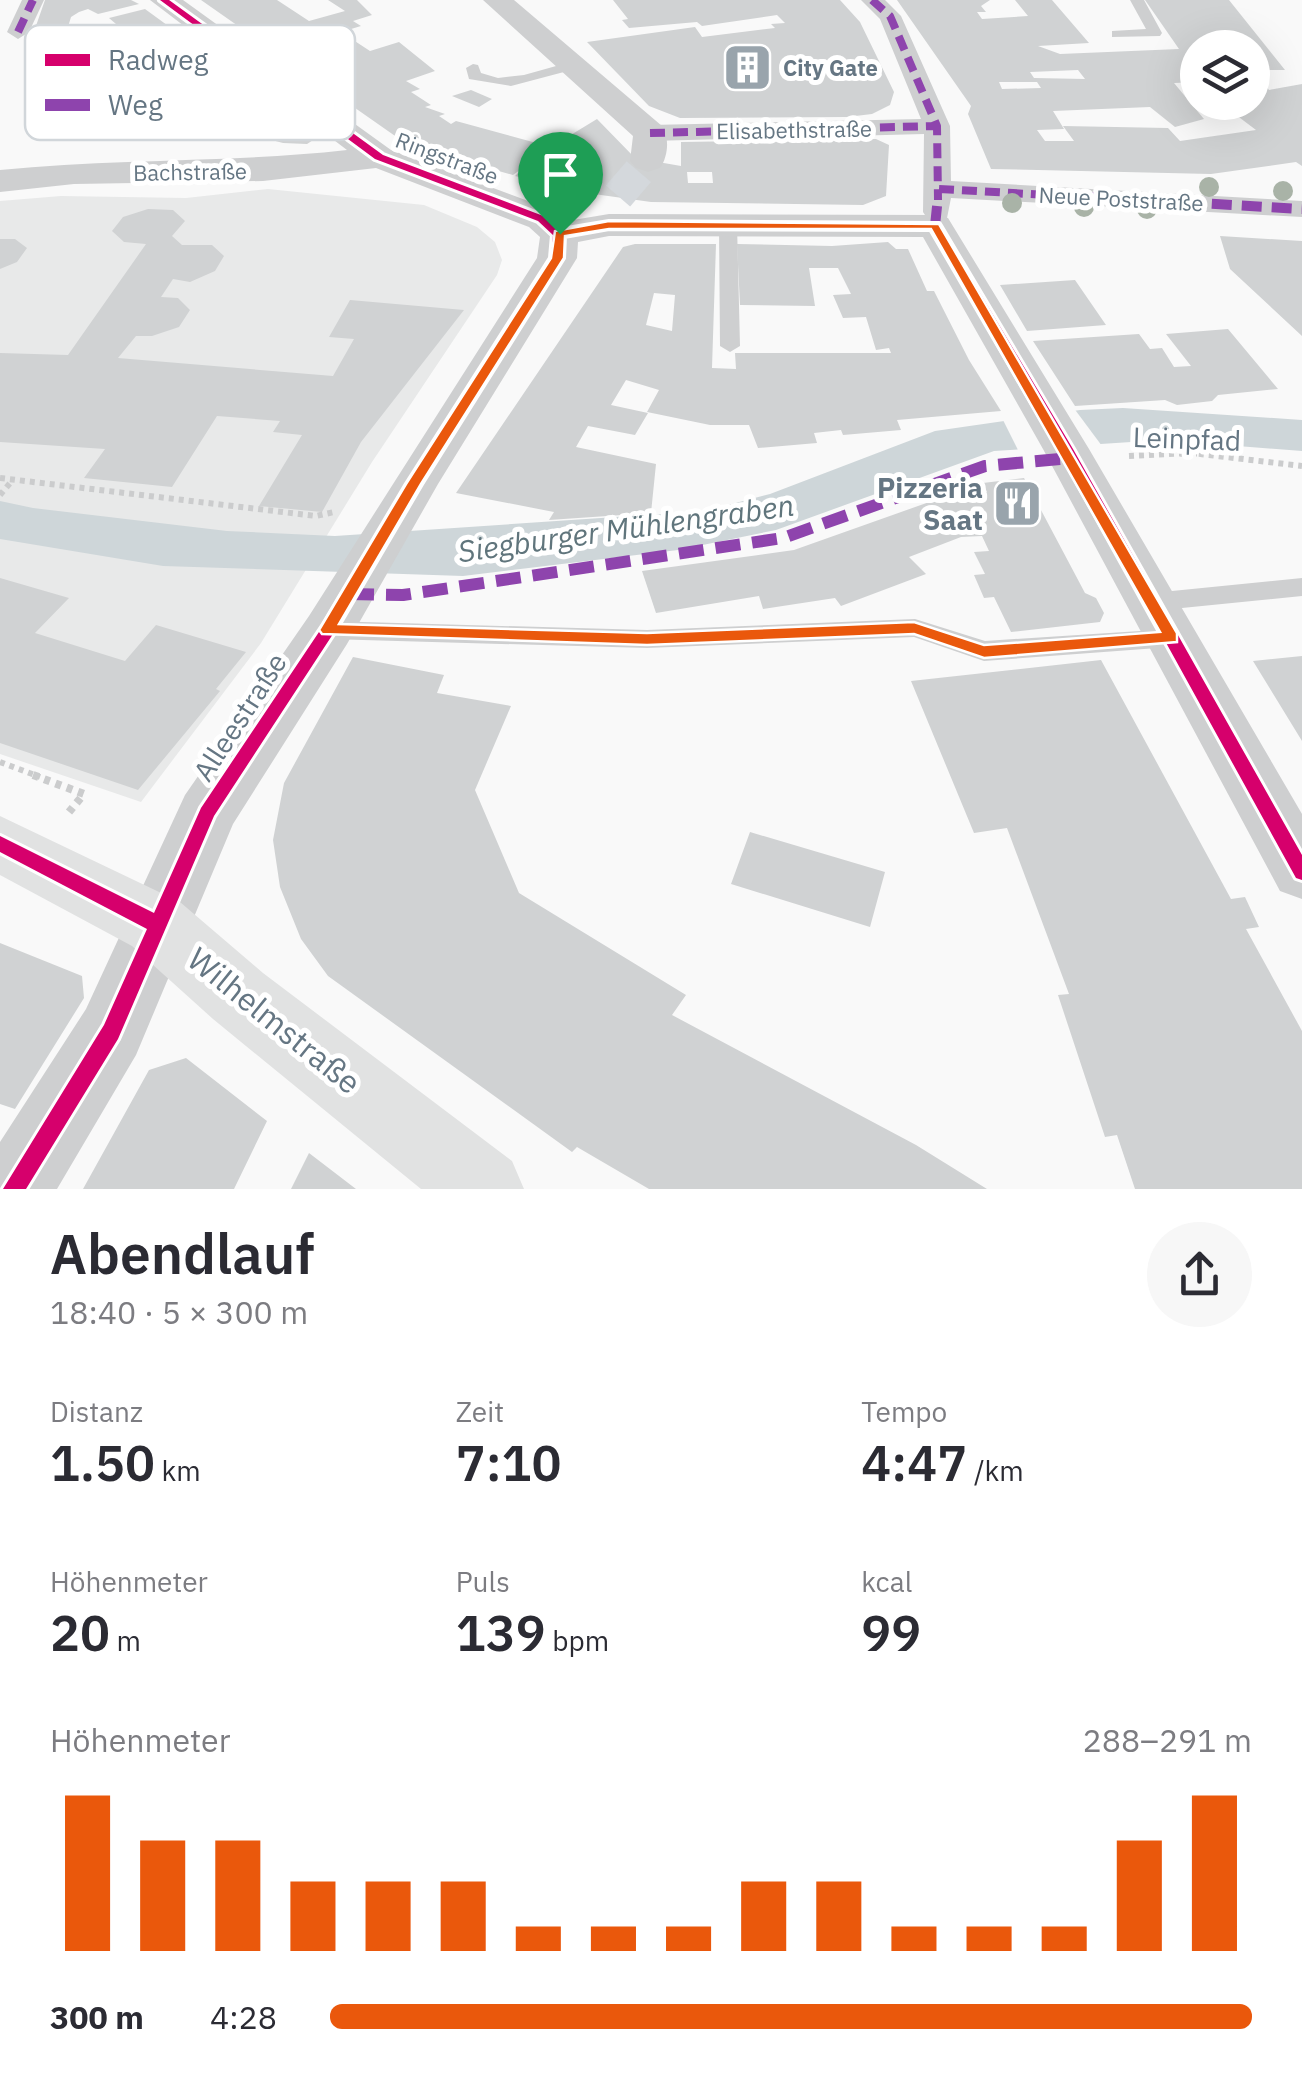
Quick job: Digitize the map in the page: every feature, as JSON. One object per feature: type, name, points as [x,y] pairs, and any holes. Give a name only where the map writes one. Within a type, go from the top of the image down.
[{"type":"main road","name":"Wilhelmstraße","points":[[29,834],[156,924],[238,996],[484,1189]]},
{"type":"street","points":[[18,32],[33,0]]},
{"type":"street","name":"Ringstraße","points":[[164,0],[198,25]]},
{"type":"street","name":"Elisabethstraße","points":[[497,0],[574,65],[649,147],[937,126]]},
{"type":"street","points":[[872,0],[890,16],[937,126],[937,207],[1060,440],[1302,872]]},
{"type":"street","name":"Ringstraße","points":[[355,139],[379,157],[542,219],[560,234]]},
{"type":"street","name":"Bachstraße","points":[[0,181],[74,173],[263,170],[379,157]]},
{"type":"street","points":[[560,234],[614,211],[728,224],[937,207]]},
{"type":"street","name":"Neue Poststraße","points":[[937,207],[1302,209]]},
{"type":"street","name":"Alleestraße","points":[[14,1189],[111,1032],[206,813],[328,630],[391,521],[558,258],[560,234]]},
{"type":"lane","points":[[1117,34],[1155,33],[1137,0]]},
{"type":"lane","points":[[472,68],[480,80],[504,84],[574,65]]},
{"type":"lane","points":[[728,224],[730,346]]},
{"type":"lane","points":[[328,630],[647,639],[914,628],[984,651],[1161,620],[1302,588]]},
{"type":"path","points":[[0,478],[316,516],[339,511],[391,521]]},
{"type":"path","points":[[0,495],[12,480]]},
{"type":"path","points":[[0,762],[84,794],[29,834]]},
{"type":"shaded area","points":[[268,189],[424,205],[477,227],[495,242],[502,260],[497,275],[372,462],[261,643],[141,802],[0,754],[0,201],[61,196],[186,198]]},
{"type":"water","name":"Siegburger Mühlengraben","points":[[1123,408],[1302,420],[1302,451],[1162,440],[994,451],[776,530],[678,550],[463,576],[163,566],[0,539],[0,501],[227,531],[335,536],[705,511],[770,494],[935,431],[1080,410]]},
{"type":"pier","points":[[1073,407],[1102,446],[1019,452],[1003,420]]},
{"type":"building","points":[[45,0],[131,0],[139,4],[98,14],[88,9],[71,17],[69,25],[36,25]]},
{"type":"building","points":[[201,0],[277,0],[309,21],[345,11],[328,0],[357,0],[372,15],[353,21],[361,26],[237,25]]},
{"type":"building","name":"City Gate","points":[[613,0],[840,0],[860,22],[894,92],[890,105],[872,114],[847,117],[680,118],[649,106],[587,42],[695,27],[702,37],[775,28],[771,24],[785,23],[777,15],[702,26],[697,22],[629,28],[622,20],[628,19]]},
{"type":"building","points":[[897,0],[990,0],[981,6],[986,12],[977,12],[982,19],[1028,16],[1015,0],[1052,0],[1089,43],[1038,46],[1060,54],[1179,49],[1145,0],[1229,0],[1253,30],[1180,30],[1180,83],[1174,83],[1180,90],[1180,120],[1200,120],[1175,127],[1150,107],[1053,111],[1064,129],[1037,130],[1045,141],[1074,141],[1063,126],[1168,128],[1180,141],[1256,130],[1243,120],[1270,120],[1270,90],[1302,84],[1302,166],[1296,162],[1211,174],[991,169],[968,114],[971,106]],"holes":[[[1078,70],[1085,79],[1034,78],[1030,72]],[[999,82],[1037,82],[1041,88],[1002,89]]]},
{"type":"building","points":[[145,9],[167,25],[117,25],[109,18]]},
{"type":"building","points":[[355,41],[370,51],[399,42],[435,71],[406,81],[420,89],[411,92],[431,105],[425,107],[445,114],[439,116],[451,124],[456,121],[551,147],[597,119],[635,158],[681,166],[681,142],[876,139],[889,145],[886,196],[863,205],[651,202],[544,187],[547,184],[515,176],[524,167],[513,175],[408,145],[355,108]],"holes":[[[687,172],[712,172],[713,183],[688,183]]]},
{"type":"building","points":[[1270,51],[1285,70],[1270,70]]},
{"type":"building","points":[[471,90],[492,99],[479,107],[452,96]]},
{"type":"building","points":[[272,140],[313,140],[307,144]]},
{"type":"building","points":[[148,209],[173,210],[185,221],[172,236],[182,245],[212,245],[224,256],[215,271],[190,282],[173,279],[161,297],[178,298],[190,310],[179,327],[152,336],[136,336],[118,358],[333,376],[354,339],[329,337],[350,300],[464,310],[361,442],[322,512],[259,506],[302,435],[273,432],[280,421],[217,416],[172,487],[84,478],[105,449],[0,442],[0,353],[68,355],[146,244],[124,242],[112,231],[123,217]]},
{"type":"building","points":[[1220,236],[1302,241],[1302,336],[1230,269]]},
{"type":"building","points":[[0,239],[15,239],[27,248],[17,262],[0,269]]},
{"type":"building","points":[[888,242],[896,249],[908,249],[927,291],[934,291],[969,360],[1001,411],[897,420],[901,430],[814,433],[817,443],[758,448],[749,425],[710,425],[647,412],[659,390],[626,380],[611,405],[648,413],[635,435],[588,426],[576,447],[656,464],[651,513],[549,520],[554,512],[456,493],[623,247],[716,244],[712,368],[736,369],[735,353],[891,353],[889,348],[876,350],[866,317],[843,318],[833,295],[851,294],[838,268],[809,268],[815,306],[740,305],[737,244],[832,246]],"holes":[[[654,293],[675,295],[672,331],[646,325]]]},
{"type":"building","points":[[1075,280],[1106,325],[1027,331],[1000,285]]},
{"type":"building","points":[[1228,329],[1278,389],[1218,395],[1212,401],[1177,405],[1165,400],[1075,406],[1033,341],[1139,334],[1150,349],[1162,348],[1174,367],[1191,366],[1166,334]]},
{"type":"building","points":[[1024,478],[1085,593],[1096,598],[1104,613],[1100,622],[1011,632],[994,597],[984,598],[974,575],[985,574],[974,552],[989,551],[982,536],[961,537],[909,557],[926,574],[841,606],[835,598],[763,609],[759,596],[656,613],[642,571],[794,550],[949,495],[987,492],[983,483]]},
{"type":"building","points":[[0,578],[69,598],[35,633],[125,661],[156,625],[246,652],[216,689],[220,691],[138,790],[0,743]]},
{"type":"building","points":[[1302,656],[1302,741],[1253,661]]},
{"type":"building","points":[[353,657],[444,675],[437,693],[511,706],[475,790],[519,893],[686,995],[672,1015],[916,1145],[987,1189],[649,1189],[577,1147],[572,1152],[328,976],[301,939],[280,887],[273,840],[284,783]]},
{"type":"building","points":[[1101,660],[1231,899],[1245,897],[1259,927],[1246,929],[1302,1031],[1302,1189],[1135,1189],[1117,1135],[1105,1137],[1058,995],[1069,994],[1007,828],[974,833],[911,681]]},
{"type":"building","points":[[750,832],[885,872],[870,927],[731,884]]},
{"type":"building","points":[[0,943],[82,976],[84,998],[15,1109],[0,1104]]},
{"type":"building","points":[[186,1058],[267,1121],[234,1189],[83,1189],[149,1070]]},
{"type":"building","points":[[309,1153],[356,1189],[291,1189]]},
{"type":"tunnel","points":[[618,196],[648,161]]},
{"type":"marked path","points":[[18,32],[33,0]]},
{"type":"marked path","points":[[872,0],[890,16],[937,126],[939,189],[935,226]]},
{"type":"marked path","points":[[650,133],[937,126]]},
{"type":"marked path","points":[[939,189],[1302,209]]},
{"type":"marked path","points":[[349,594],[403,595],[783,538],[985,466],[1070,458]]},
{"type":"cycle path","points":[[164,0],[198,25]]},
{"type":"cycle path","points":[[355,139],[379,157],[542,219],[559,234],[609,225],[935,226],[1066,449],[1302,872]]},
{"type":"cycle path","points":[[14,1189],[111,1032],[207,813],[328,630],[414,484],[557,258],[559,234]]},
{"type":"cycle path","points":[[0,843],[156,924]]},
{"type":"place","name":"City Gate","points":[[748,68]]},
{"type":"place","name":"Pizzeria Saat","points":[[1018,504]]},
{"type":"route","points":[[609,225],[935,226],[1171,638],[984,651],[914,628],[647,639],[328,630],[388,526],[558,258],[560,234],[609,225]]}]
